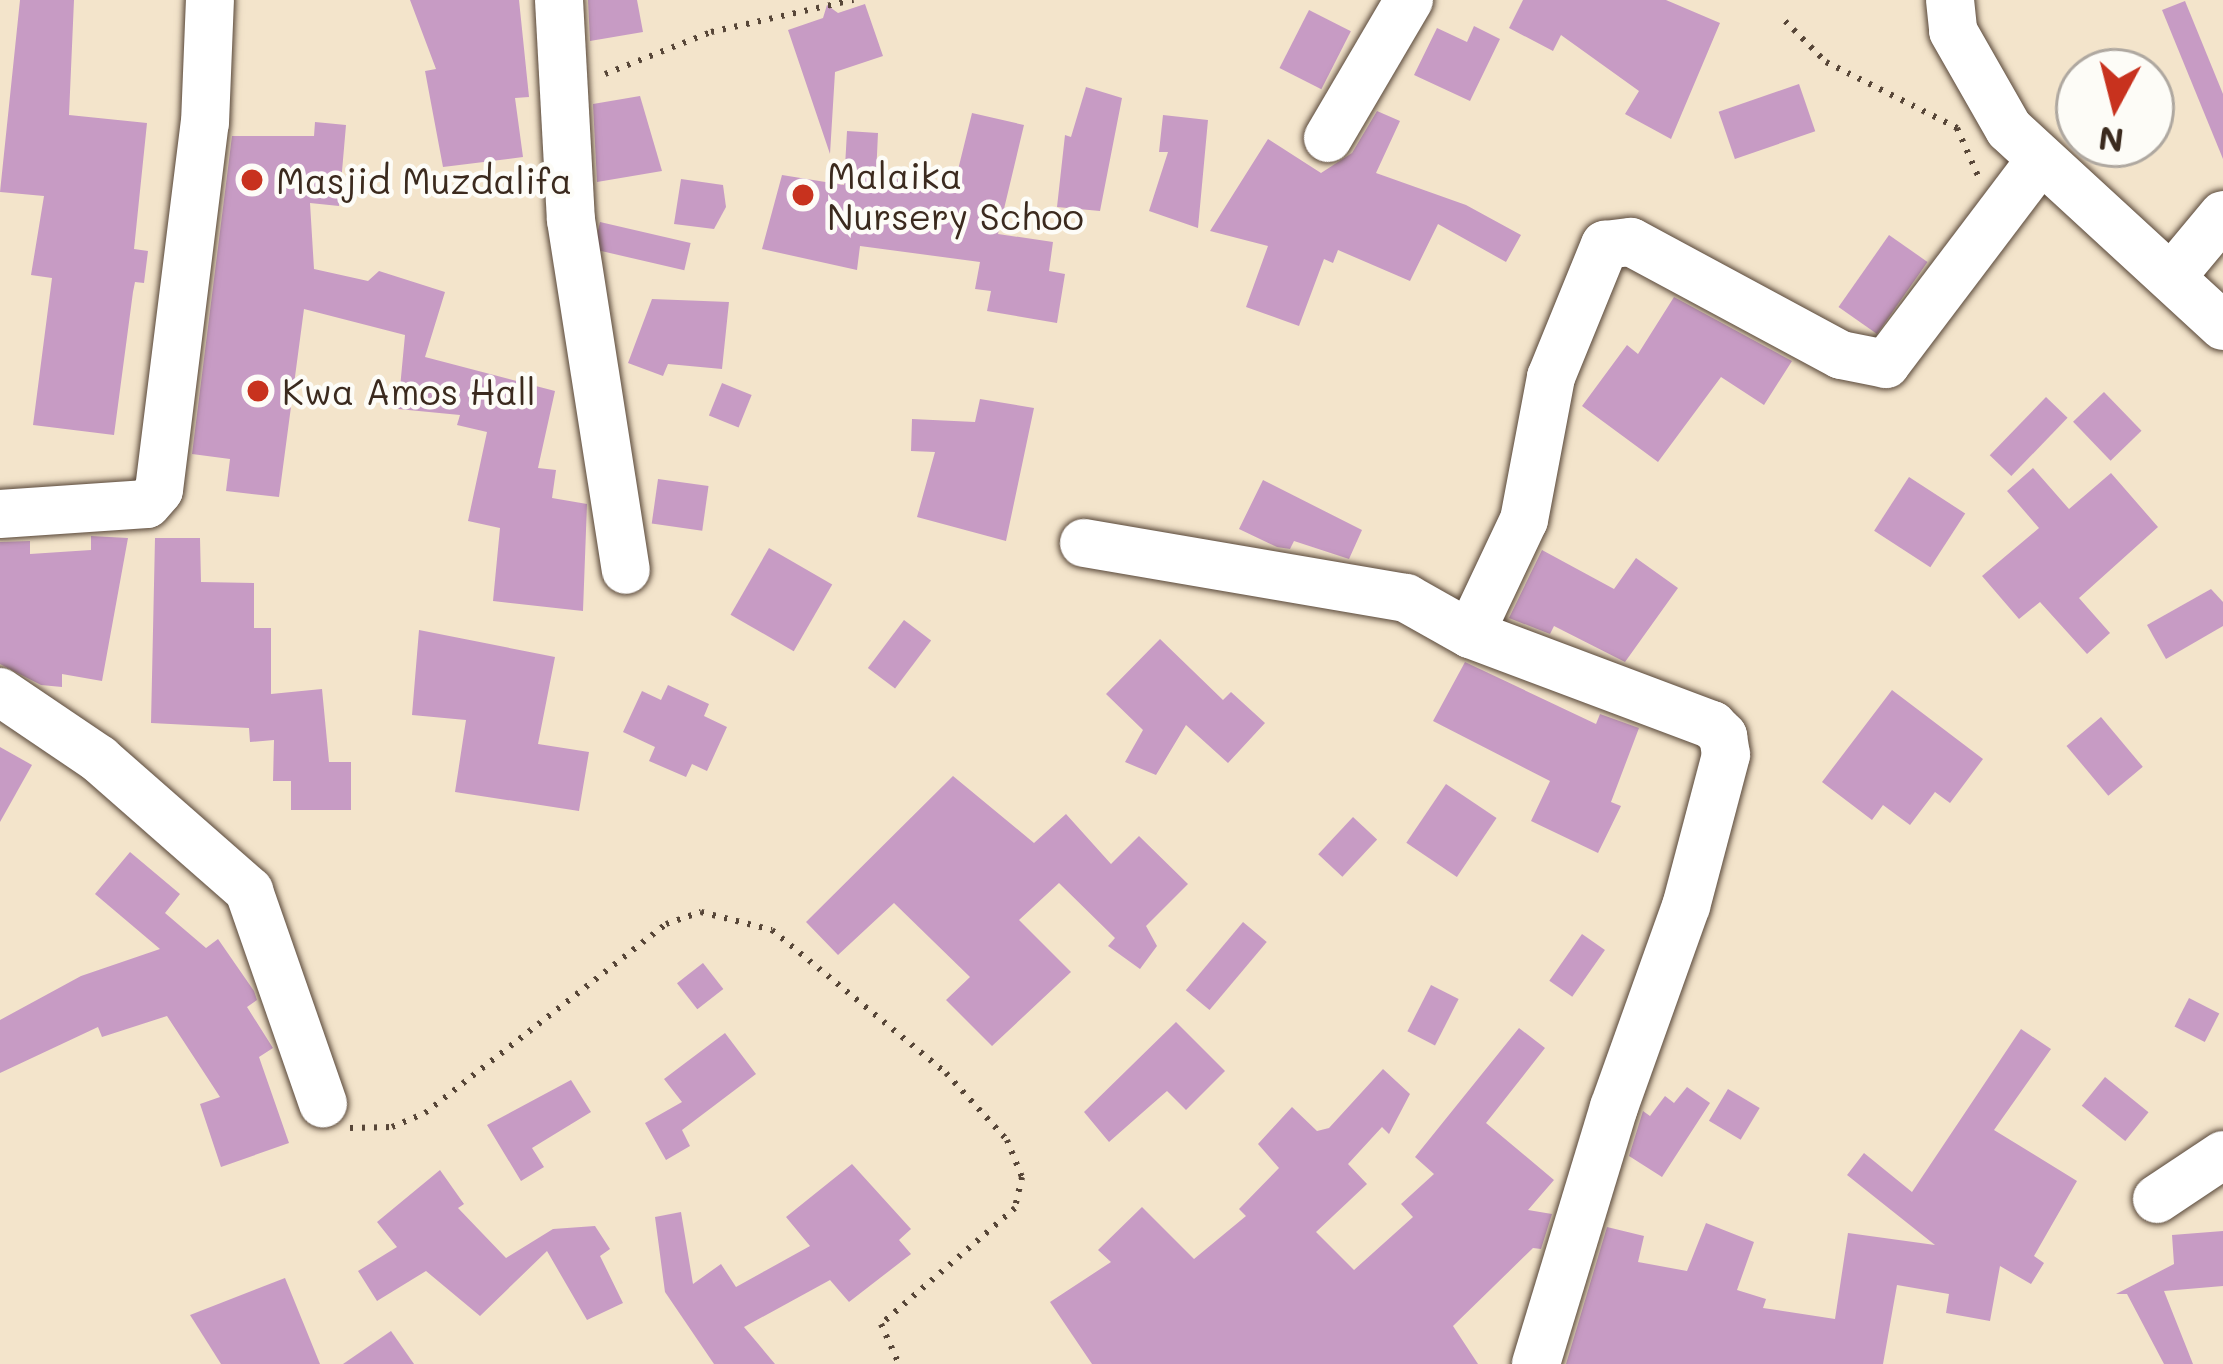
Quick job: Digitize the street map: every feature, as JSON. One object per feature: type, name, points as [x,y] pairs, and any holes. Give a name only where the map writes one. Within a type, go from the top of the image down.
[{"type":"street","points":[[0,514],[126,506],[157,496],[205,124],[210,0]]},
{"type":"street","points":[[559,0],[571,220],[626,570]]},
{"type":"street","points":[[1328,138],[1409,0]]},
{"type":"street","points":[[1950,0],[1953,31],[1989,98],[2038,164],[2173,275],[2223,326]]},
{"type":"street","points":[[1470,634],[1524,520],[1552,377],[1605,245],[1630,242],[1841,355],[1877,365],[1897,359],[1995,214],[2038,164]]},
{"type":"street","points":[[2173,275],[2223,215]]},
{"type":"street","points":[[1084,543],[1406,598],[1470,634],[1712,725],[1726,746],[1686,906],[1614,1107],[1536,1364]]},
{"type":"street","points":[[0,692],[100,759],[249,891],[323,1103]]},
{"type":"street","points":[[2157,1199],[2223,1155]]},
{"type":"path","points":[[567,89],[711,32],[853,0]]},
{"type":"path","points":[[1785,21],[1826,62],[1957,128],[1995,214]]},
{"type":"path","points":[[323,1103],[347,1128],[392,1127],[482,1075],[666,925],[701,912],[772,929],[946,1073],[1007,1140],[1022,1177],[1015,1208],[881,1324],[899,1364]]},
{"type":"building","points":[[20,0],[74,0],[69,115],[147,123],[134,249],[148,251],[144,283],[135,282],[133,292],[114,435],[33,425],[52,278],[31,275],[44,196],[0,192]]},
{"type":"building","points":[[410,0],[519,0],[529,97],[515,98],[523,157],[443,167],[425,71],[436,69]]},
{"type":"building","points":[[588,0],[637,0],[643,32],[590,41]]},
{"type":"building","points":[[1523,0],[1666,0],[1720,23],[1671,139],[1625,114],[1639,91],[1561,35],[1553,51],[1509,28]]},
{"type":"building","points":[[2185,1],[2223,94],[2223,159],[2162,10]]},
{"type":"building","points":[[865,4],[883,56],[835,72],[830,154],[788,30],[823,18],[827,5],[838,13]]},
{"type":"building","points":[[1309,10],[1351,31],[1321,89],[1279,68]]},
{"type":"building","points":[[1474,26],[1500,39],[1470,101],[1414,75],[1437,28],[1467,42]]},
{"type":"building","points":[[1799,84],[1815,131],[1735,159],[1719,112]]},
{"type":"building","points":[[1086,87],[1122,98],[1100,211],[1057,207],[1065,135],[1071,137]]},
{"type":"building","points":[[640,96],[662,171],[597,182],[593,104]]},
{"type":"building","points":[[1377,111],[1400,121],[1376,173],[1466,205],[1521,235],[1506,262],[1438,224],[1410,281],[1338,250],[1333,263],[1324,259],[1299,326],[1246,307],[1268,246],[1210,231],[1268,139],[1321,173],[1352,153]]},
{"type":"building","points":[[972,113],[1024,125],[998,234],[1053,242],[1049,271],[1065,274],[1057,323],[987,311],[991,291],[975,289],[980,262],[860,246],[857,270],[762,249],[782,175],[844,185],[847,131],[878,133],[876,176],[954,186]]},
{"type":"building","points":[[1163,115],[1208,120],[1198,228],[1149,211],[1168,152],[1159,152]]},
{"type":"building","points":[[315,122],[346,125],[339,206],[310,203],[314,269],[368,281],[379,271],[445,292],[425,357],[555,391],[538,468],[556,470],[552,498],[587,504],[583,611],[493,601],[500,528],[468,521],[487,432],[457,425],[460,415],[398,409],[405,335],[304,309],[279,497],[226,491],[230,459],[192,454],[232,136],[314,136]]},
{"type":"building","points":[[681,179],[723,185],[726,207],[714,229],[674,224]]},
{"type":"building","points":[[600,222],[691,243],[684,270],[594,249]]},
{"type":"building","points":[[1889,235],[1928,262],[1877,334],[1839,307]]},
{"type":"building","points":[[1674,297],[1792,361],[1764,405],[1721,377],[1658,462],[1582,406],[1627,345],[1638,354]]},
{"type":"building","points":[[652,299],[729,302],[722,369],[668,364],[663,376],[628,363]]},
{"type":"building","points":[[722,383],[752,395],[739,427],[709,415]]},
{"type":"building","points":[[2104,392],[2142,431],[2111,461],[2073,422]]},
{"type":"building","points":[[2046,397],[2068,418],[2011,476],[1990,455]]},
{"type":"building","points":[[980,399],[1034,408],[1006,541],[917,517],[935,452],[911,451],[912,419],[975,422]]},
{"type":"building","points":[[2033,468],[2069,509],[2111,473],[2158,527],[2079,598],[2110,633],[2087,654],[2040,602],[2019,619],[1982,576],[2039,528],[2007,491]]},
{"type":"building","points":[[1909,477],[1965,513],[1930,567],[1874,531]]},
{"type":"building","points":[[658,479],[709,486],[702,531],[652,524]]},
{"type":"building","points":[[1263,480],[1362,530],[1349,559],[1294,541],[1290,549],[1277,547],[1239,529]]},
{"type":"building","points":[[91,536],[128,538],[102,681],[62,674],[62,687],[41,685],[0,664],[0,542],[30,541],[30,554],[91,550]]},
{"type":"building","points":[[155,538],[200,538],[201,582],[254,583],[254,628],[271,628],[271,694],[322,689],[329,762],[351,762],[351,810],[291,810],[291,781],[273,781],[274,740],[250,742],[249,728],[151,723]]},
{"type":"building","points":[[769,548],[832,584],[794,651],[730,615]]},
{"type":"building","points":[[1542,550],[1614,589],[1636,558],[1678,588],[1625,662],[1554,626],[1550,634],[1509,618]]},
{"type":"building","points":[[2211,589],[2223,602],[2223,626],[2166,659],[2147,625]]},
{"type":"building","points":[[904,620],[931,640],[895,688],[868,668]]},
{"type":"building","points":[[419,630],[555,657],[538,744],[589,752],[579,811],[455,792],[466,720],[412,715]]},
{"type":"building","points":[[1160,639],[1223,700],[1231,692],[1265,723],[1228,763],[1186,725],[1156,775],[1125,762],[1143,730],[1106,694]]},
{"type":"building","points":[[1465,662],[1596,724],[1600,714],[1639,728],[1611,802],[1621,806],[1598,853],[1531,821],[1550,781],[1433,721]]},
{"type":"building","points":[[668,685],[709,704],[704,716],[727,727],[707,771],[692,764],[686,777],[649,761],[655,747],[623,732],[642,691],[661,700]]},
{"type":"building","points":[[1892,690],[1983,759],[1950,803],[1935,792],[1910,825],[1883,805],[1872,820],[1822,782]]},
{"type":"building","points":[[2101,717],[2143,767],[2108,796],[2067,746]]},
{"type":"building","points":[[0,747],[32,765],[0,822]]},
{"type":"building","points":[[953,776],[1034,843],[1066,814],[1111,864],[1139,836],[1188,884],[1146,926],[1157,946],[1140,969],[1108,946],[1115,938],[1059,883],[1019,920],[1071,972],[992,1046],[946,1000],[970,977],[894,903],[838,955],[806,922]]},
{"type":"building","points":[[1446,784],[1497,818],[1457,877],[1406,843]]},
{"type":"building","points":[[1353,817],[1377,840],[1342,877],[1318,854]]},
{"type":"building","points":[[130,852],[180,894],[165,913],[206,948],[218,939],[254,991],[257,1000],[247,1007],[273,1048],[259,1057],[289,1143],[221,1167],[200,1104],[220,1097],[167,1016],[102,1037],[98,1027],[0,1073],[0,1020],[81,976],[160,949],[95,894]]},
{"type":"building","points":[[1243,922],[1267,942],[1210,1010],[1186,990]]},
{"type":"building","points":[[1582,934],[1605,950],[1572,997],[1549,981]]},
{"type":"building","points":[[703,963],[723,989],[697,1009],[677,983]]},
{"type":"building","points":[[1431,985],[1459,999],[1435,1045],[1407,1031]]},
{"type":"building","points":[[2189,998],[2219,1013],[2205,1042],[2174,1027]]},
{"type":"building","points":[[1176,1022],[1225,1071],[1186,1110],[1167,1091],[1109,1142],[1084,1112]]},
{"type":"building","points":[[1519,1028],[1545,1048],[1486,1123],[1554,1180],[1528,1210],[1552,1214],[1541,1249],[1533,1248],[1453,1326],[1478,1364],[1092,1364],[1050,1302],[1111,1262],[1098,1250],[1142,1207],[1194,1259],[1246,1216],[1239,1209],[1279,1168],[1258,1144],[1292,1107],[1317,1131],[1329,1128],[1383,1069],[1410,1094],[1389,1134],[1382,1127],[1348,1164],[1367,1184],[1316,1232],[1354,1270],[1413,1217],[1401,1204],[1434,1174],[1415,1157]]},
{"type":"building","points":[[2021,1029],[2051,1049],[1994,1130],[2077,1181],[2034,1256],[2044,1263],[2031,1284],[2000,1266],[1990,1321],[1946,1313],[1949,1294],[1897,1285],[1883,1364],[1566,1364],[1607,1227],[1644,1236],[1638,1262],[1687,1271],[1706,1223],[1754,1242],[1737,1290],[1766,1299],[1763,1308],[1835,1319],[1848,1233],[1935,1245],[1847,1175],[1864,1153],[1912,1192]]},
{"type":"building","points":[[725,1033],[756,1074],[682,1130],[690,1146],[666,1160],[645,1123],[682,1102],[664,1079]]},
{"type":"building","points":[[2105,1077],[2149,1112],[2125,1141],[2082,1106]]},
{"type":"building","points":[[571,1080],[591,1112],[532,1148],[544,1167],[521,1181],[487,1125]]},
{"type":"building","points":[[1687,1087],[1710,1103],[1662,1177],[1629,1156],[1643,1111],[1650,1116],[1665,1096],[1674,1103]]},
{"type":"building","points":[[1728,1089],[1760,1108],[1741,1140],[1709,1121]]},
{"type":"building","points":[[852,1164],[911,1229],[899,1240],[911,1254],[849,1302],[830,1280],[744,1327],[775,1364],[714,1364],[665,1292],[655,1217],[681,1212],[693,1284],[721,1264],[736,1287],[810,1246],[786,1217]]},
{"type":"building","points":[[440,1170],[464,1204],[458,1208],[506,1258],[553,1229],[595,1226],[610,1249],[600,1256],[623,1303],[587,1320],[547,1251],[480,1316],[426,1271],[377,1301],[358,1271],[397,1247],[377,1222]]},
{"type":"building","points":[[2223,1231],[2223,1286],[2164,1291],[2193,1364],[2164,1364],[2127,1294],[2116,1294],[2174,1264],[2172,1235]]},
{"type":"building","points":[[285,1278],[320,1364],[221,1364],[190,1315]]},
{"type":"building","points":[[391,1331],[414,1364],[343,1364]]},
{"type":"place","name":"Masjid Muzdalifa","points":[[252,180]]},
{"type":"place","name":"Malaika Nursery Schoo","points":[[803,195]]},
{"type":"place","name":"Kwa Amos Hall","points":[[258,391]]}]
